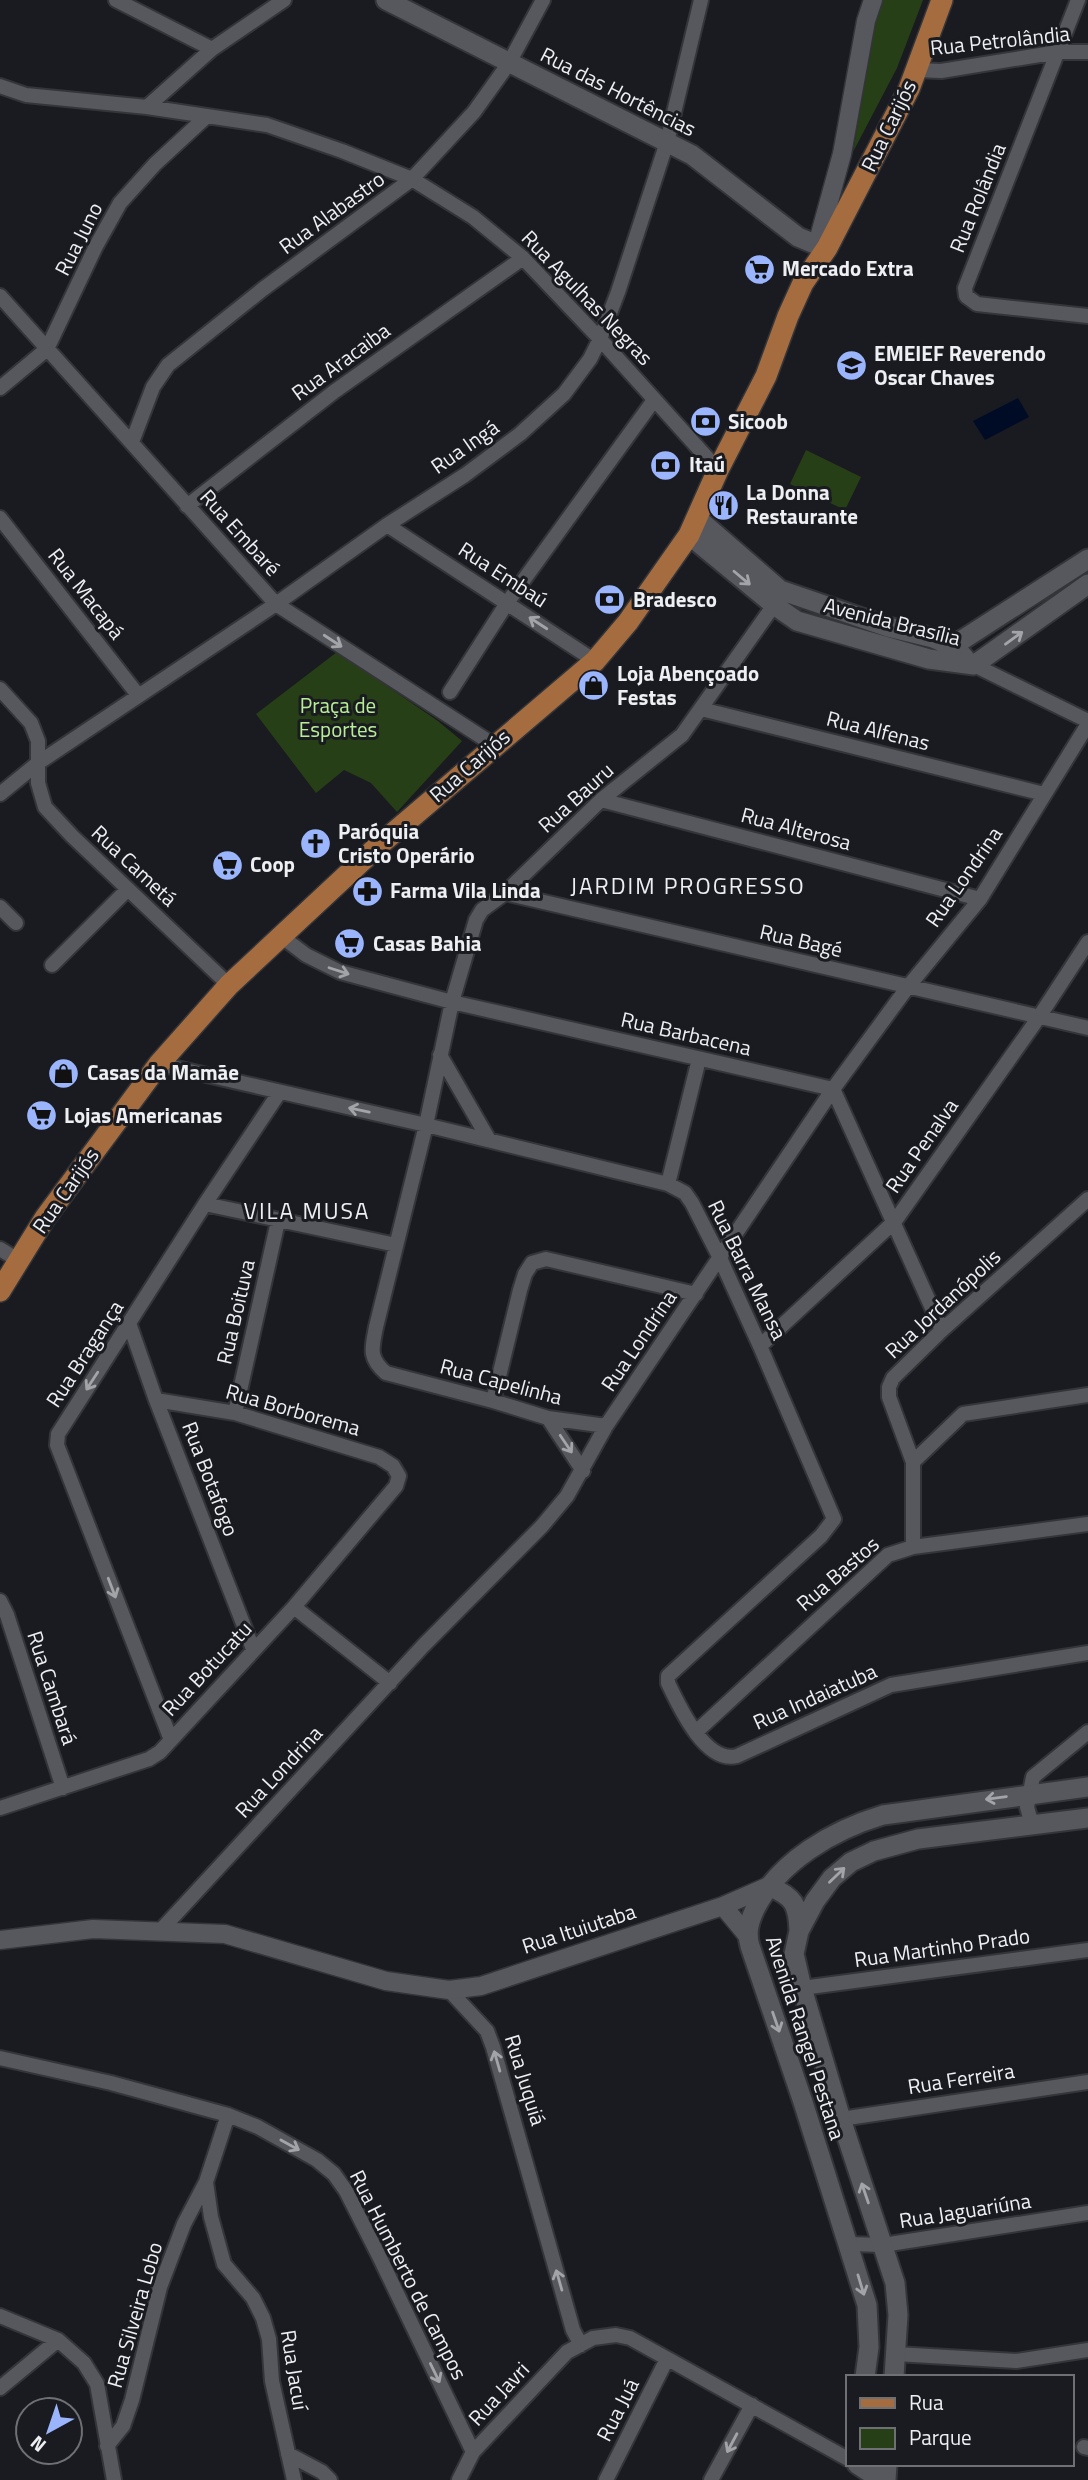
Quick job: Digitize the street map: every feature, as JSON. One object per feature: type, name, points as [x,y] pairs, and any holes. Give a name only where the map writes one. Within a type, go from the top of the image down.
[{"type":"main road","name":"Rua das Hortências","points":[[386,0],[692,155],[798,237],[822,247]]},
{"type":"main road","name":"Rua Carijós","points":[[0,1291],[9,1254],[45,1218],[159,1064],[229,985],[378,846],[596,661],[628,622],[693,526],[766,376],[786,353],[815,287],[822,247],[909,89],[942,0]]},
{"type":"main road","name":"Avenida Brasília","points":[[693,526],[777,597],[797,621],[929,659],[974,665],[1088,583]]},
{"type":"main road","name":"Avenida Brasília","points":[[777,597],[947,644],[956,644],[1088,559]]},
{"type":"main road","name":"Avenida Rangel Pestana","points":[[865,2375],[869,2347],[867,2305],[747,1936],[750,1919],[769,1886],[785,1870],[812,1849],[862,1821],[883,1815],[1088,1787]]},
{"type":"main road","name":"Avenida Rangel Pestana","points":[[894,2375],[898,2315],[895,2283],[841,2119],[802,1988],[794,1954],[799,1931],[815,1900],[832,1878],[850,1862],[874,1851],[918,1839],[1088,1818]]},
{"type":"main road","points":[[769,1886],[783,1892],[794,1902],[798,1911],[799,1931]]},
{"type":"main road","points":[[860,2466],[877,2480]]},
{"type":"street","points":[[116,0],[212,49]]},
{"type":"street","points":[[147,107],[212,49],[284,0]]},
{"type":"street","name":"Rua Alabastro","points":[[132,442],[153,387],[168,365],[263,289],[412,179],[474,112],[509,62],[543,0]]},
{"type":"street","name":"Rua Ingá","points":[[0,794],[38,763],[276,604],[387,525],[465,475],[520,434],[564,394],[590,359],[618,292],[667,142],[701,0]]},
{"type":"street","name":"Rua Carijós","points":[[822,247],[866,21],[873,0]]},
{"type":"street","name":"Rua Rolândia","points":[[1078,0],[965,288],[966,296],[977,304],[1087,315]]},
{"type":"street","name":"Rua Petrolândia","points":[[917,71],[941,71],[1058,52],[1088,52]]},
{"type":"street","name":"Rua Agulhas Negras","points":[[0,86],[26,95],[147,107],[267,125],[412,179],[473,217],[523,258],[718,470]]},
{"type":"street","name":"Rua Juno","points":[[0,388],[47,349],[96,246],[120,203],[155,164],[207,116]]},
{"type":"street","name":"Rua Aracaiba","points":[[187,506],[335,391],[523,258]]},
{"type":"street","name":"Rua Embaré","points":[[0,296],[276,604],[494,745]]},
{"type":"street","points":[[450,692],[507,603],[654,400]]},
{"type":"street","name":"Rua Macapá","points":[[0,519],[138,695]]},
{"type":"street","name":"Rua Embaú","points":[[387,525],[596,661]]},
{"type":"street","points":[[1062,575],[1088,583]]},
{"type":"street","name":"Rua Bauru","points":[[386,1373],[377,1366],[372,1352],[452,1002],[482,910],[505,893],[601,800],[682,735],[777,597]]},
{"type":"street","points":[[956,644],[974,665],[1088,723]]},
{"type":"street","name":"Rua Cametá","points":[[0,689],[31,723],[38,741],[38,783],[46,807],[72,836],[229,985]]},
{"type":"street","name":"Rua Alfenas","points":[[701,709],[1044,794]]},
{"type":"street","name":"Rua Londrina","points":[[161,1930],[423,1646],[542,1526],[568,1496],[606,1426],[833,1089],[907,988],[980,899],[1088,723]]},
{"type":"street","name":"Rua Alterosa","points":[[601,800],[980,899]]},
{"type":"street","points":[[52,965],[128,889]]},
{"type":"street","name":"Rua Bagé","points":[[505,893],[1088,1028]]},
{"type":"street","points":[[0,907],[16,923]]},
{"type":"street","name":"Rua Barbacena","points":[[281,936],[306,955],[333,970],[452,1002],[833,1089]]},
{"type":"street","name":"Rua Penalva","points":[[760,1346],[895,1221],[1039,1017],[1088,942]]},
{"type":"street","points":[[440,1055],[489,1140]]},
{"type":"street","points":[[667,1184],[699,1059]]},
{"type":"street","name":"Rua Barra Mansa","points":[[159,1064],[489,1140],[667,1184],[685,1193],[720,1258],[834,1519],[821,1536],[668,1676],[668,1683],[688,1725],[696,1732]]},
{"type":"street","points":[[833,1089],[942,1330]]},
{"type":"street","name":"Rua Bragança","points":[[171,1740],[57,1445],[62,1427],[279,1093]]},
{"type":"street","name":"Rua Jordanópolis","points":[[913,1547],[913,1462],[889,1396],[893,1378],[942,1330],[1088,1199]]},
{"type":"street","points":[[205,1204],[397,1245]]},
{"type":"street","name":"Rua Boituva","points":[[235,1413],[278,1221]]},
{"type":"street","points":[[493,1401],[525,1274],[532,1263],[546,1259],[696,1294]]},
{"type":"street","name":"Rua Botafogo","points":[[129,1323],[156,1400],[253,1648]]},
{"type":"street","name":"Rua Capelinha","points":[[386,1373],[548,1418],[606,1426]]},
{"type":"street","points":[[913,1462],[963,1414],[1088,1395]]},
{"type":"street","name":"Rua Borborema","points":[[156,1400],[235,1413],[379,1457],[393,1466],[399,1476],[396,1486]]},
{"type":"street","points":[[548,1418],[583,1471]]},
{"type":"street","name":"Rua Botucatu","points":[[0,1808],[149,1759],[171,1740],[253,1648],[294,1607],[396,1486]]},
{"type":"street","name":"Rua Bastos","points":[[696,1732],[888,1555],[913,1547],[1088,1524]]},
{"type":"street","name":"Rua Cambará","points":[[0,1601],[7,1615],[63,1788]]},
{"type":"street","points":[[294,1607],[390,1683]]},
{"type":"street","name":"Rua Indaiatuba","points":[[696,1732],[719,1755],[729,1758],[891,1685],[1088,1653]]},
{"type":"street","points":[[1032,1825],[1027,1807],[1033,1777],[1088,1732]]},
{"type":"street","name":"Rua Ituiutaba","points":[[449,1990],[481,1986],[723,1906],[769,1886]]},
{"type":"street","points":[[723,1906],[747,1936]]},
{"type":"street","points":[[0,1940],[93,1929],[225,1934],[386,1981],[449,1990]]},
{"type":"street","name":"Rua Martinho Prado","points":[[802,1988],[1088,1950]]},
{"type":"street","name":"Rua Juquiá","points":[[449,1990],[487,2031],[493,2046],[573,2330],[581,2345]]},
{"type":"street","name":"Rua Humberto de Campos","points":[[0,2058],[111,2083],[228,2115],[258,2127],[317,2160],[334,2174],[346,2191],[379,2256],[473,2452]]},
{"type":"street","name":"Rua Ferreira","points":[[841,2119],[1088,2081]]},
{"type":"street","name":"Rua Silveira Lobo","points":[[107,2446],[123,2426],[160,2287],[184,2224],[206,2182],[228,2115]]},
{"type":"street","name":"Rua Jacuí","points":[[206,2182],[211,2217],[225,2264],[253,2298],[263,2318],[269,2339],[272,2381],[294,2480]]},
{"type":"street","name":"Rua Jaguariúna","points":[[849,2244],[883,2245],[1088,2213]]},
{"type":"street","points":[[0,2316],[58,2340],[84,2363],[97,2384],[109,2475]]},
{"type":"street","points":[[581,2345],[593,2338],[616,2335],[630,2338],[846,2458]]},
{"type":"street","points":[[0,2388],[58,2340]]},
{"type":"street","name":"Rua Javri","points":[[459,2480],[473,2452],[567,2352],[581,2345]]},
{"type":"street","points":[[896,2354],[1016,2361],[1088,2350]]},
{"type":"street","name":"Rua Juá","points":[[606,2480],[667,2359]]},
{"type":"street","points":[[711,2480],[752,2405]]},
{"type":"street","points":[[288,2454],[322,2472],[330,2480]]},
{"type":"green space","points":[[882,0],[923,0],[897,68],[853,152],[875,19]]},
{"type":"green space","points":[[806,450],[861,477],[845,510],[790,484]]},
{"type":"green space","name":"Praça de Esportes","points":[[337,652],[438,721],[462,741],[397,812],[371,783],[344,770],[316,793],[256,714]]},
{"type":"water","points":[[1018,398],[1029,417],[985,440],[973,421]]},
{"type":"place","name":"Mercado Extra","points":[[759,269]]},
{"type":"place","name":"EMEIEF Reverendo Oscar Chaves","points":[[851,366]]},
{"type":"place","name":"Sicoob","points":[[705,422]]},
{"type":"place","name":"Itaú","points":[[666,465]]},
{"type":"place","name":"La Donna Restaurante","points":[[723,505]]},
{"type":"place","name":"Bradesco","points":[[610,600]]},
{"type":"place","name":"Loja Abençoado Festas","points":[[594,686]]},
{"type":"place","name":"Paróquia Cristo Operário","points":[[315,844]]},
{"type":"place","name":"Coop","points":[[227,865]]},
{"type":"place","name":"Farma Vila Linda","points":[[367,891]]},
{"type":"place","name":"Casas Bahia","points":[[350,944]]},
{"type":"place","name":"Casas da Mamãe","points":[[64,1073]]},
{"type":"place","name":"Lojas Americanas","points":[[41,1116]]},
{"type":"district","name":"JARDIM PROGRESSO","points":[[688,886]]},
{"type":"district","name":"VILA MUSA","points":[[307,1211]]}]
